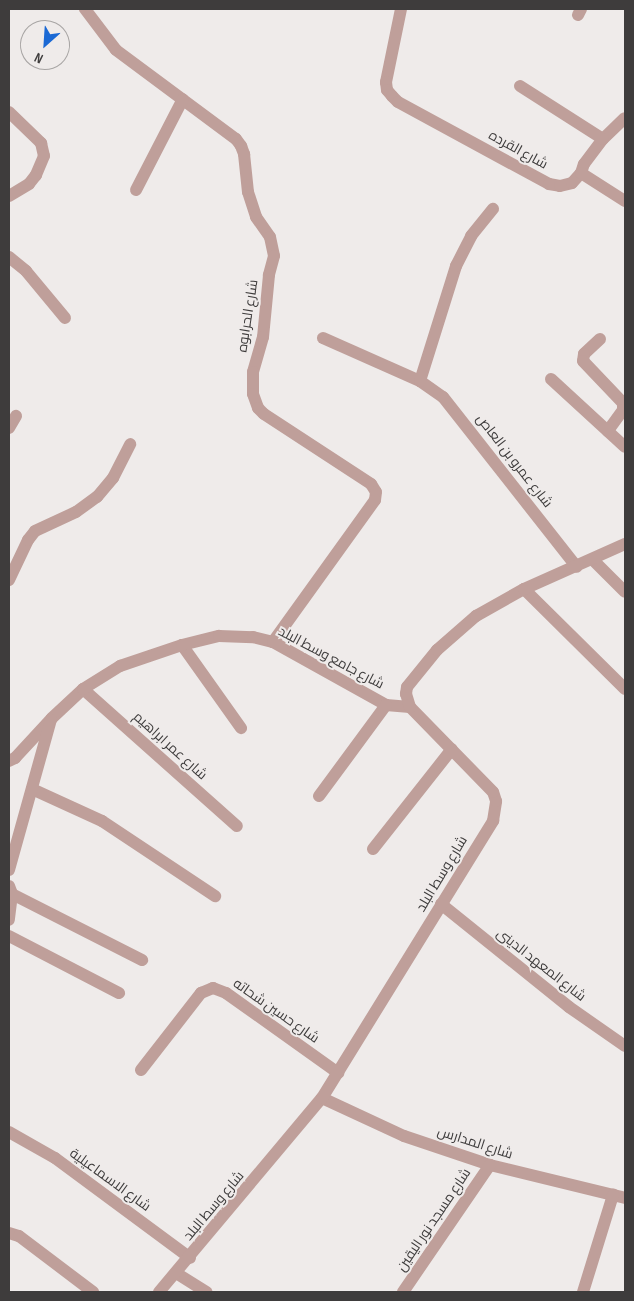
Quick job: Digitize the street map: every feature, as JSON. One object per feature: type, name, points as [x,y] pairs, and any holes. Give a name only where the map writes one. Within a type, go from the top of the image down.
[{"type":"street","name":"شارع الحرابوه","points":[[85,9],[116,50],[236,139],[241,146],[244,154],[248,192],[256,217],[272,244],[274,256],[269,275],[263,337],[252,384],[258,408],[371,484],[376,492],[375,500],[273,642]]},
{"type":"street","name":"شارع القرده","points":[[401,9],[386,82],[388,90],[398,102],[549,184],[560,186],[572,183],[581,173],[584,164],[603,139],[625,118]]},
{"type":"street","points":[[520,86],[603,139]]},
{"type":"street","points":[[136,190],[183,99]]},
{"type":"street","points":[[9,112],[41,143],[44,156],[36,175],[29,184],[9,196]]},
{"type":"street","points":[[581,173],[625,201]]},
{"type":"street","points":[[420,381],[456,266],[471,236],[493,209]]},
{"type":"street","points":[[9,257],[26,271],[66,318]]},
{"type":"street","name":"شارع عمرو بن العاص","points":[[323,338],[420,381],[443,397],[577,567]]},
{"type":"street","points":[[600,339],[584,354],[583,361],[623,403],[624,410],[608,431]]},
{"type":"street","points":[[551,379],[625,446]]},
{"type":"street","points":[[9,428],[16,416]]},
{"type":"street","points":[[9,580],[34,531],[76,512],[97,497],[113,478],[130,444]]},
{"type":"street","points":[[410,707],[406,694],[407,687],[437,650],[476,616],[524,589],[593,560],[625,544]]},
{"type":"street","points":[[593,560],[625,592]]},
{"type":"street","points":[[524,589],[625,689]]},
{"type":"street","name":"شارع جامع وسط البلد","points":[[9,761],[15,758],[52,718],[83,689],[120,666],[182,645],[219,636],[253,637],[273,642],[386,705],[410,707]]},
{"type":"street","points":[[182,645],[242,728]]},
{"type":"street","name":"شارع عمر ابراهيم","points":[[83,689],[237,826]]},
{"type":"street","points":[[319,796],[386,705]]},
{"type":"street","name":"شارع وسط البلد","points":[[159,1292],[190,1258],[322,1098],[493,820],[495,811],[493,792],[410,707]]},
{"type":"street","points":[[9,870],[52,718]]},
{"type":"street","points":[[373,849],[452,750]]},
{"type":"street","points":[[32,789],[102,821],[215,896]]},
{"type":"street","points":[[9,920],[10,890],[142,960]]},
{"type":"street","name":"شارع المعهد الدينى","points":[[441,904],[569,1007],[625,1046]]},
{"type":"street","points":[[9,936],[119,993]]},
{"type":"street","name":"شارع حسين شحاته","points":[[141,1070],[201,993],[213,988],[226,993],[338,1073]]},
{"type":"street","name":"شارع المدارس","points":[[322,1098],[404,1136],[490,1165],[619,1197]]},
{"type":"street","name":"شارع الاسماعيلية","points":[[9,1132],[55,1158],[190,1258]]},
{"type":"street","name":"شارع مسجد نور اليقين","points":[[403,1292],[490,1165]]},
{"type":"street","points":[[583,1292],[619,1197]]},
{"type":"street","points":[[9,1233],[19,1236],[92,1292]]},
{"type":"street","points":[[176,1273],[206,1292]]}]
